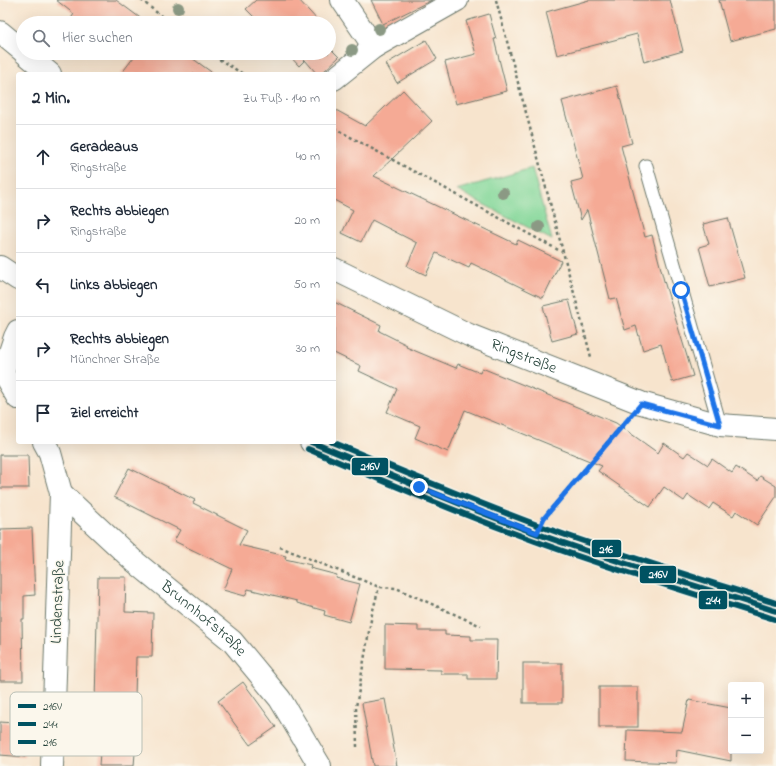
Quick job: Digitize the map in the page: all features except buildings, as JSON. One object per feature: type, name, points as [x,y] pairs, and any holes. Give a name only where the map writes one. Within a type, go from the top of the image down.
[{"type":"street","points":[[342,0],[374,47]]},
{"type":"street","points":[[336,77],[374,47],[457,0]]},
{"type":"street","points":[[0,32],[16,45]]},
{"type":"street","points":[[33,60],[48,72]]},
{"type":"street","points":[[0,266],[16,278]]},
{"type":"street","name":"Ringstraße","points":[[336,270],[469,335],[641,404],[720,425],[776,429]]},
{"type":"street","points":[[16,335],[2,373],[16,395]]},
{"type":"street","name":"Lindenstraße","points":[[45,444],[50,453],[61,492],[54,692]]},
{"type":"street","points":[[316,444],[419,487],[537,533],[682,582],[776,611]]},
{"type":"street","name":"Brunnhofstraße","points":[[61,492],[134,561],[232,641],[280,699],[320,766]]},
{"type":"street","name":"Lindenstraße","points":[[52,756],[52,766]]},
{"type":"lane","points":[[646,166],[720,425]]},
{"type":"path","points":[[141,0],[161,16]]},
{"type":"path","points":[[496,0],[599,387]]},
{"type":"path","points":[[220,60],[240,72]]},
{"type":"path","points":[[336,129],[563,252]]},
{"type":"path","points":[[537,533],[544,518],[641,404]]},
{"type":"path","points":[[280,547],[380,587],[396,588],[481,626]]},
{"type":"path","points":[[357,747],[356,707],[372,614],[380,587]]},
{"type":"green space","points":[[532,168],[552,240],[456,190]]},
{"type":"transit line","name":"216V","points":[[316,444],[452,501],[538,534],[626,564],[776,611]]},
{"type":"transit line","name":"216","points":[[336,444],[462,496],[540,526],[628,556],[776,603]]},
{"type":"transit line","name":"244","points":[[308,449],[449,508],[565,552],[774,619]]},
{"type":"route","points":[[419,487],[537,533],[544,518],[641,404],[720,425],[681,290]]}]
